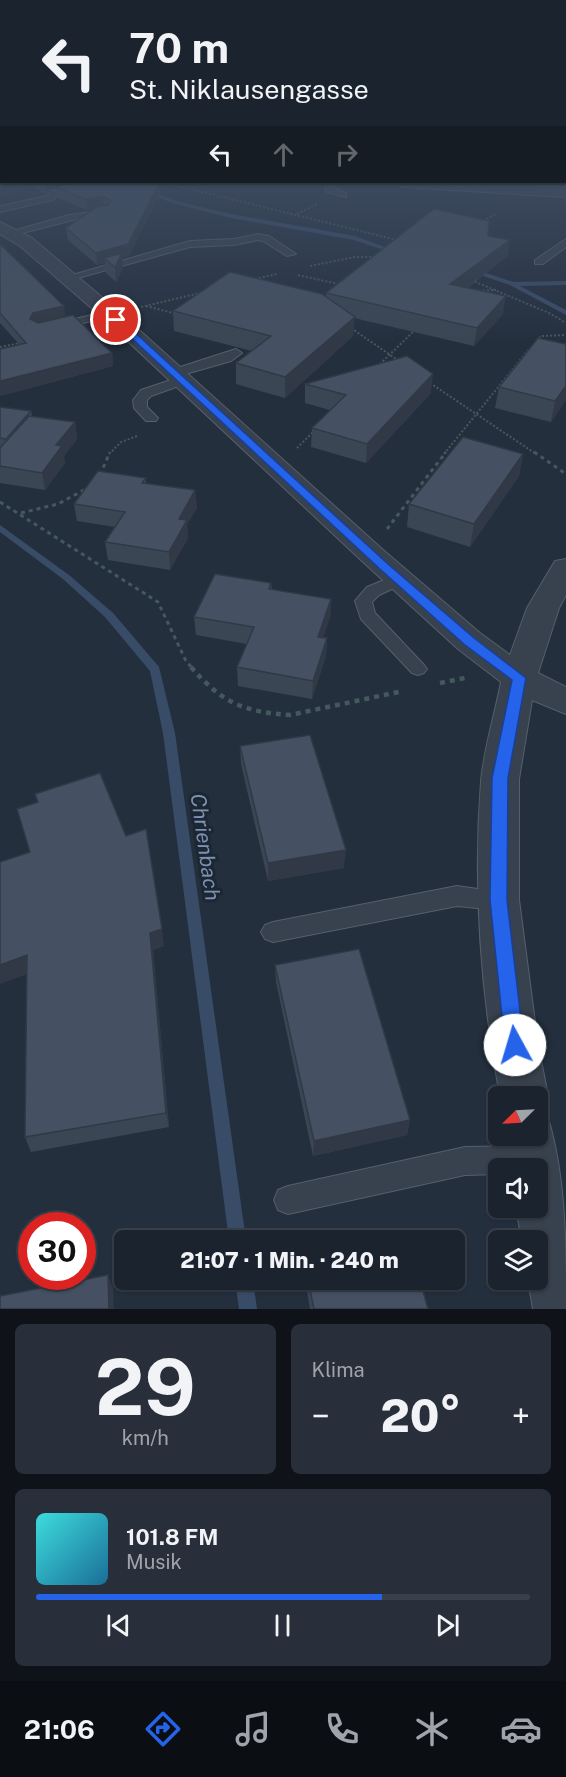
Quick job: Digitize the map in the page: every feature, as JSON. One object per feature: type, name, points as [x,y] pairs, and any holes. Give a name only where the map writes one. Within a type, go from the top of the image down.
[{"type":"street","points":[[7,234],[26,242],[110,314],[470,642],[519,678],[566,702]]},
{"type":"street","points":[[522,1086],[515,1045],[498,900],[500,778],[519,678],[543,608],[566,568]]},
{"type":"street","points":[[545,1218],[561,1309]]},
{"type":"lane","points":[[7,234],[35,230],[65,221]]},
{"type":"lane","points":[[70,280],[190,244],[266,238],[291,254]]},
{"type":"lane","points":[[539,262],[566,242]]},
{"type":"lane","points":[[70,280],[183,251]]},
{"type":"lane","points":[[40,330],[110,314]]},
{"type":"lane","points":[[151,418],[141,408],[140,400],[146,393],[236,353]]},
{"type":"lane","points":[[399,579],[373,591],[363,600],[367,615],[418,669]]},
{"type":"lane","points":[[273,932],[457,896],[498,900]]},
{"type":"lane","points":[[288,1200],[465,1161],[488,1161]]},
{"type":"path","points":[[320,221],[397,240]]},
{"type":"path","points":[[477,225],[483,221]]},
{"type":"path","points":[[307,267],[356,256],[380,257]]},
{"type":"path","points":[[253,280],[285,272]]},
{"type":"path","points":[[296,274],[346,285],[337,292]]},
{"type":"path","points":[[466,278],[566,323]]},
{"type":"path","points":[[136,308],[210,290]]},
{"type":"path","points":[[474,292],[496,290]]},
{"type":"path","points":[[145,306],[185,316]]},
{"type":"path","points":[[373,371],[421,324]]},
{"type":"path","points":[[345,325],[399,361]]},
{"type":"path","points":[[386,530],[475,414],[541,336],[566,335]]},
{"type":"path","points":[[427,381],[566,474]]},
{"type":"path","points":[[293,452],[317,428]]},
{"type":"path","points":[[98,479],[112,446],[119,441],[140,435]]},
{"type":"path","points":[[21,514],[58,504],[86,489]]},
{"type":"path","points":[[0,502],[158,602],[186,661],[209,688],[234,705],[272,714],[290,715],[411,689]]},
{"type":"path","points":[[433,684],[475,675]]},
{"type":"building","points":[[76,221],[140,221],[128,244],[96,253],[66,228]]},
{"type":"building","points":[[418,221],[489,221],[488,236],[510,240],[450,284],[506,296],[477,328],[326,293]]},
{"type":"building","points":[[0,244],[64,306],[33,313],[30,319],[38,323],[73,315],[112,353],[0,381],[0,349],[26,343],[0,313]]},
{"type":"building","points":[[122,253],[115,267],[104,258]]},
{"type":"building","points":[[230,272],[322,294],[355,317],[285,377],[236,363],[271,336],[173,311]]},
{"type":"building","points":[[538,338],[566,344],[566,386],[555,401],[499,387]]},
{"type":"building","points":[[407,356],[433,374],[367,444],[312,428],[346,395],[305,384]]},
{"type":"building","points":[[0,407],[31,411],[6,439],[0,438]]},
{"type":"building","points":[[29,416],[75,422],[56,445],[62,446],[42,473],[0,466],[0,448]]},
{"type":"building","points":[[463,437],[523,454],[474,524],[409,504]]},
{"type":"building","points":[[98,471],[146,478],[142,483],[195,490],[179,519],[187,520],[169,552],[105,542],[125,512],[74,504]]},
{"type":"building","points":[[215,574],[271,583],[269,589],[331,599],[318,637],[327,638],[313,681],[237,667],[254,627],[194,617]]},
{"type":"building","points":[[310,735],[346,850],[268,863],[240,746]]},
{"type":"building","points":[[100,773],[126,836],[146,829],[162,929],[150,933],[166,1113],[25,1137],[27,955],[0,965],[0,862],[30,852],[17,809],[38,802],[35,794]]},
{"type":"building","points":[[359,949],[410,1120],[314,1141],[275,965]]},
{"type":"building","points":[[108,1275],[109,1309],[0,1309],[0,1296],[31,1290],[96,1290],[96,1277]]},
{"type":"building","points":[[310,1290],[423,1290],[428,1309],[314,1309]]},
{"type":"waterway","points":[[260,221],[355,238],[395,252]]},
{"type":"waterway","points":[[471,270],[512,284]]},
{"type":"waterway","points":[[512,284],[566,283]]},
{"type":"waterway","points":[[512,284],[566,313]]},
{"type":"waterway","name":"Chrienbach","points":[[0,528],[66,577],[109,615],[155,670],[169,733],[237,1230]]},
{"type":"waterway","name":"Chrienbach","points":[[245,1290],[248,1309]]},
{"type":"route","points":[[116,320],[385,567],[470,642],[519,678],[500,778],[498,900],[515,1045]]}]
